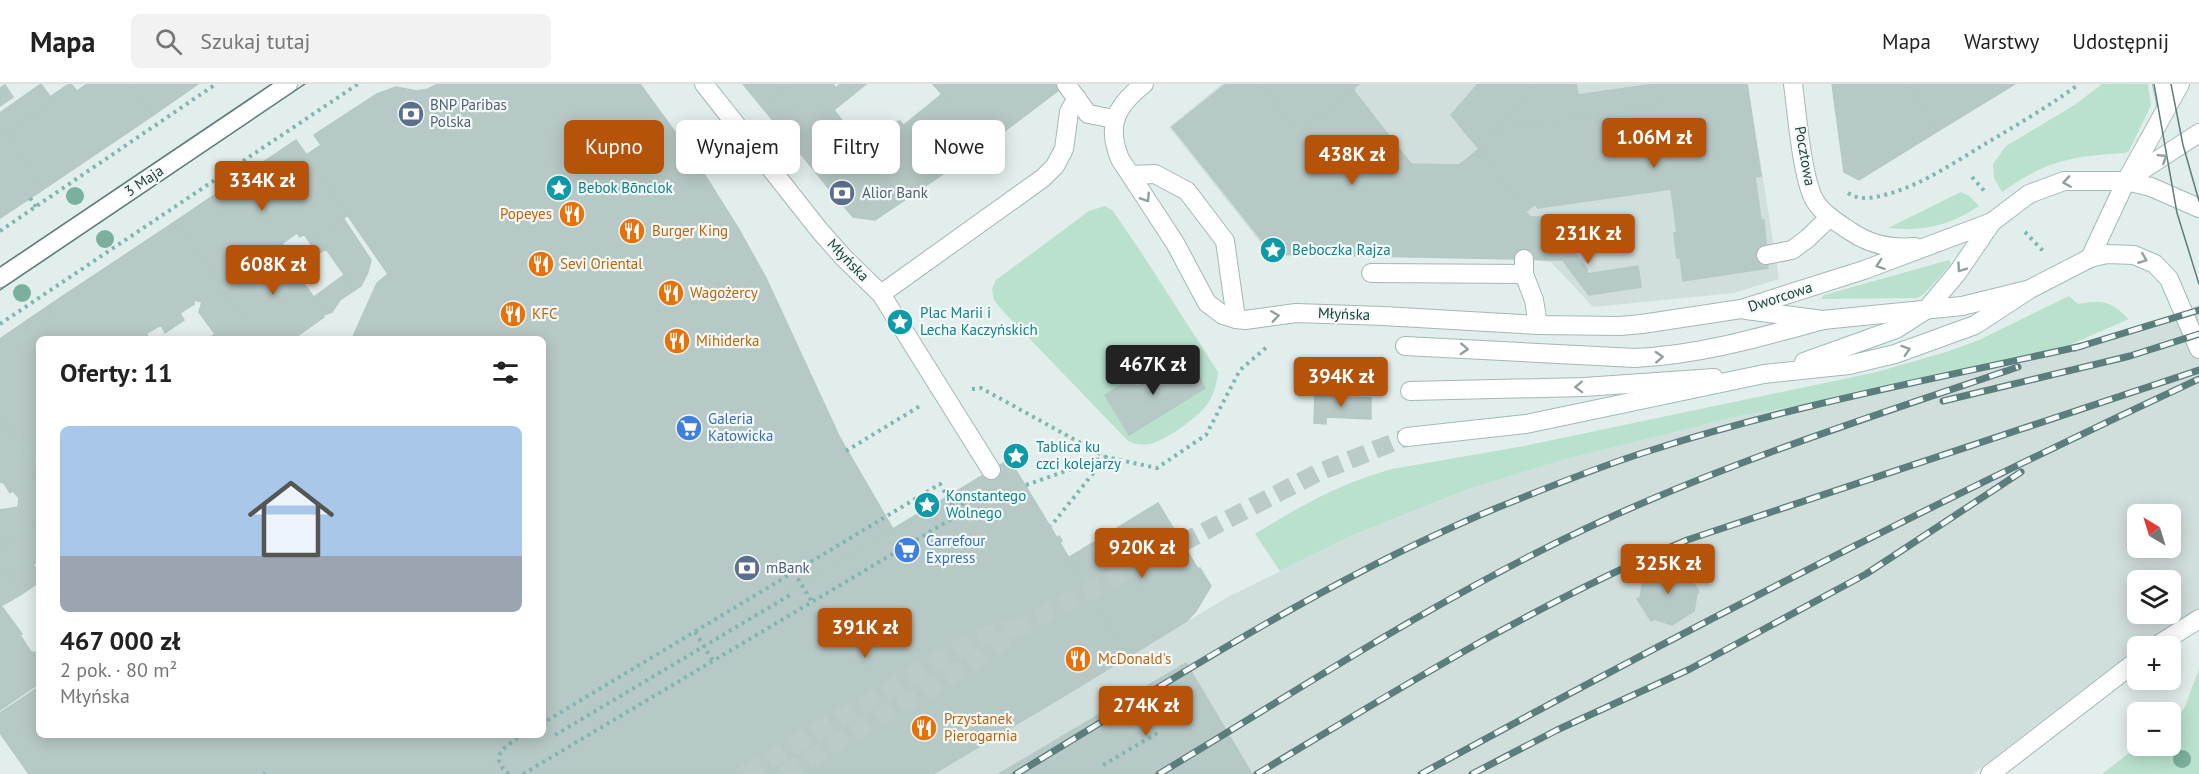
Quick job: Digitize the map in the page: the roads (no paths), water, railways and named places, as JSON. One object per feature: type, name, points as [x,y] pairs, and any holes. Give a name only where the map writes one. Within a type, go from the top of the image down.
[{"type":"street","name":"3 Maja","points":[[0,278],[288,84]]},
{"type":"street","name":"Młyńska","points":[[704,84],[820,231],[881,294],[1043,178],[1055,166],[1064,149],[1072,91]]},
{"type":"street","points":[[1131,175],[1155,174],[1187,191],[1225,241],[1236,320],[1223,315],[1208,303],[1182,254],[1120,159],[1114,145],[1115,119],[1125,100],[1144,84]]},
{"type":"street","name":"Pocztowa","points":[[1793,84],[1808,186],[1816,202],[1830,217],[1861,238],[1873,243],[1901,248],[1935,244]]},
{"type":"street","points":[[2162,84],[2167,107]]},
{"type":"street","points":[[2090,258],[2126,181],[2180,84]]},
{"type":"street","points":[[1072,91],[1088,114],[1115,119]]},
{"type":"street","points":[[2126,181],[2199,133]]},
{"type":"street","name":"Dworcowa","points":[[1741,309],[1864,270],[1992,222],[2029,194],[2064,180],[2126,181],[2151,187],[2199,208]]},
{"type":"street","points":[[1766,255],[1792,250],[1830,217]]},
{"type":"street","name":"Dworcowa","points":[[1770,373],[1896,329],[1926,310],[1958,272],[1992,222]]},
{"type":"street","name":"Dworcowa","points":[[1407,437],[1509,426],[1770,373],[1850,365],[1911,349],[1975,325],[2030,289],[2090,258],[2115,253],[2134,255],[2155,264],[2169,279],[2199,349]]},
{"type":"street","points":[[1371,273],[1524,266],[1534,300],[1538,325]]},
{"type":"street","name":"Dworcowa","points":[[1741,309],[1823,320],[1962,306],[2030,289]]},
{"type":"street","points":[[881,294],[991,470]]},
{"type":"street","name":"Młyńska","points":[[1236,320],[1296,313],[1538,325],[1620,326],[1741,309]]},
{"type":"street","points":[[1405,346],[1635,358],[1666,357],[1725,347],[1823,320]]},
{"type":"street","points":[[1410,391],[1584,387],[1770,373]]},
{"type":"street","points":[[2172,636],[2199,619]]},
{"type":"street","points":[[1990,774],[2127,668]]},
{"type":"tunnel","points":[[784,774],[975,661],[1020,627],[1317,473],[1407,437]]},
{"type":"tunnel","points":[[745,774],[964,645],[987,635],[1015,629]]},
{"type":"tram line","points":[[0,267],[272,84]]},
{"type":"tram line","points":[[0,290],[305,84]]},
{"type":"tram line","points":[[2154,84],[2177,213],[2199,284]]},
{"type":"tram line","points":[[2171,84],[2183,145],[2199,201]]},
{"type":"railway","points":[[2075,348],[2199,310]]},
{"type":"railway","points":[[1943,401],[2130,356],[2199,334]]},
{"type":"railway","points":[[1016,774],[1193,666],[1313,597],[1436,534],[1499,507],[1613,463],[1758,419],[2082,346]]},
{"type":"railway","points":[[1159,774],[1423,614],[1587,528],[1639,504],[1746,461],[2018,367]]},
{"type":"railway","points":[[1257,774],[1468,649],[1576,591],[1687,540],[2199,370]]},
{"type":"railway","points":[[1421,774],[1807,570],[2199,379]]},
{"type":"railway","points":[[1472,774],[1557,730],[1690,669],[1866,574],[2021,472]]},
{"type":"place","name":"BNP Paribas Polska","points":[[411,114]]},
{"type":"place","name":"Bebok Bōnclok","points":[[559,188]]},
{"type":"place","name":"Alior Bank","points":[[842,193]]},
{"type":"place","name":"Popeyes","points":[[572,214]]},
{"type":"place","name":"Burger King","points":[[632,231]]},
{"type":"place","name":"Beboczka Rajza","points":[[1273,250]]},
{"type":"place","name":"Sevi Oriental","points":[[541,264]]},
{"type":"place","name":"Wagożercy","points":[[671,293]]},
{"type":"place","name":"KFC","points":[[513,314]]},
{"type":"place","name":"Plac Marii i Lecha Kaczyńskich","points":[[900,322]]},
{"type":"place","name":"Mihiderka","points":[[677,341]]},
{"type":"place","name":"Galeria Katowicka","points":[[689,428]]},
{"type":"place","name":"Tablica ku czci kolejarzy","points":[[1016,456]]},
{"type":"place","name":"Konstantego Wolnego","points":[[927,505]]},
{"type":"place","name":"Carrefour Express","points":[[907,550]]},
{"type":"place","name":"mBank","points":[[747,568]]},
{"type":"place","name":"McDonald's","points":[[1078,659]]},
{"type":"place","name":"Przystanek Pierogarnia","points":[[924,728]]}]
